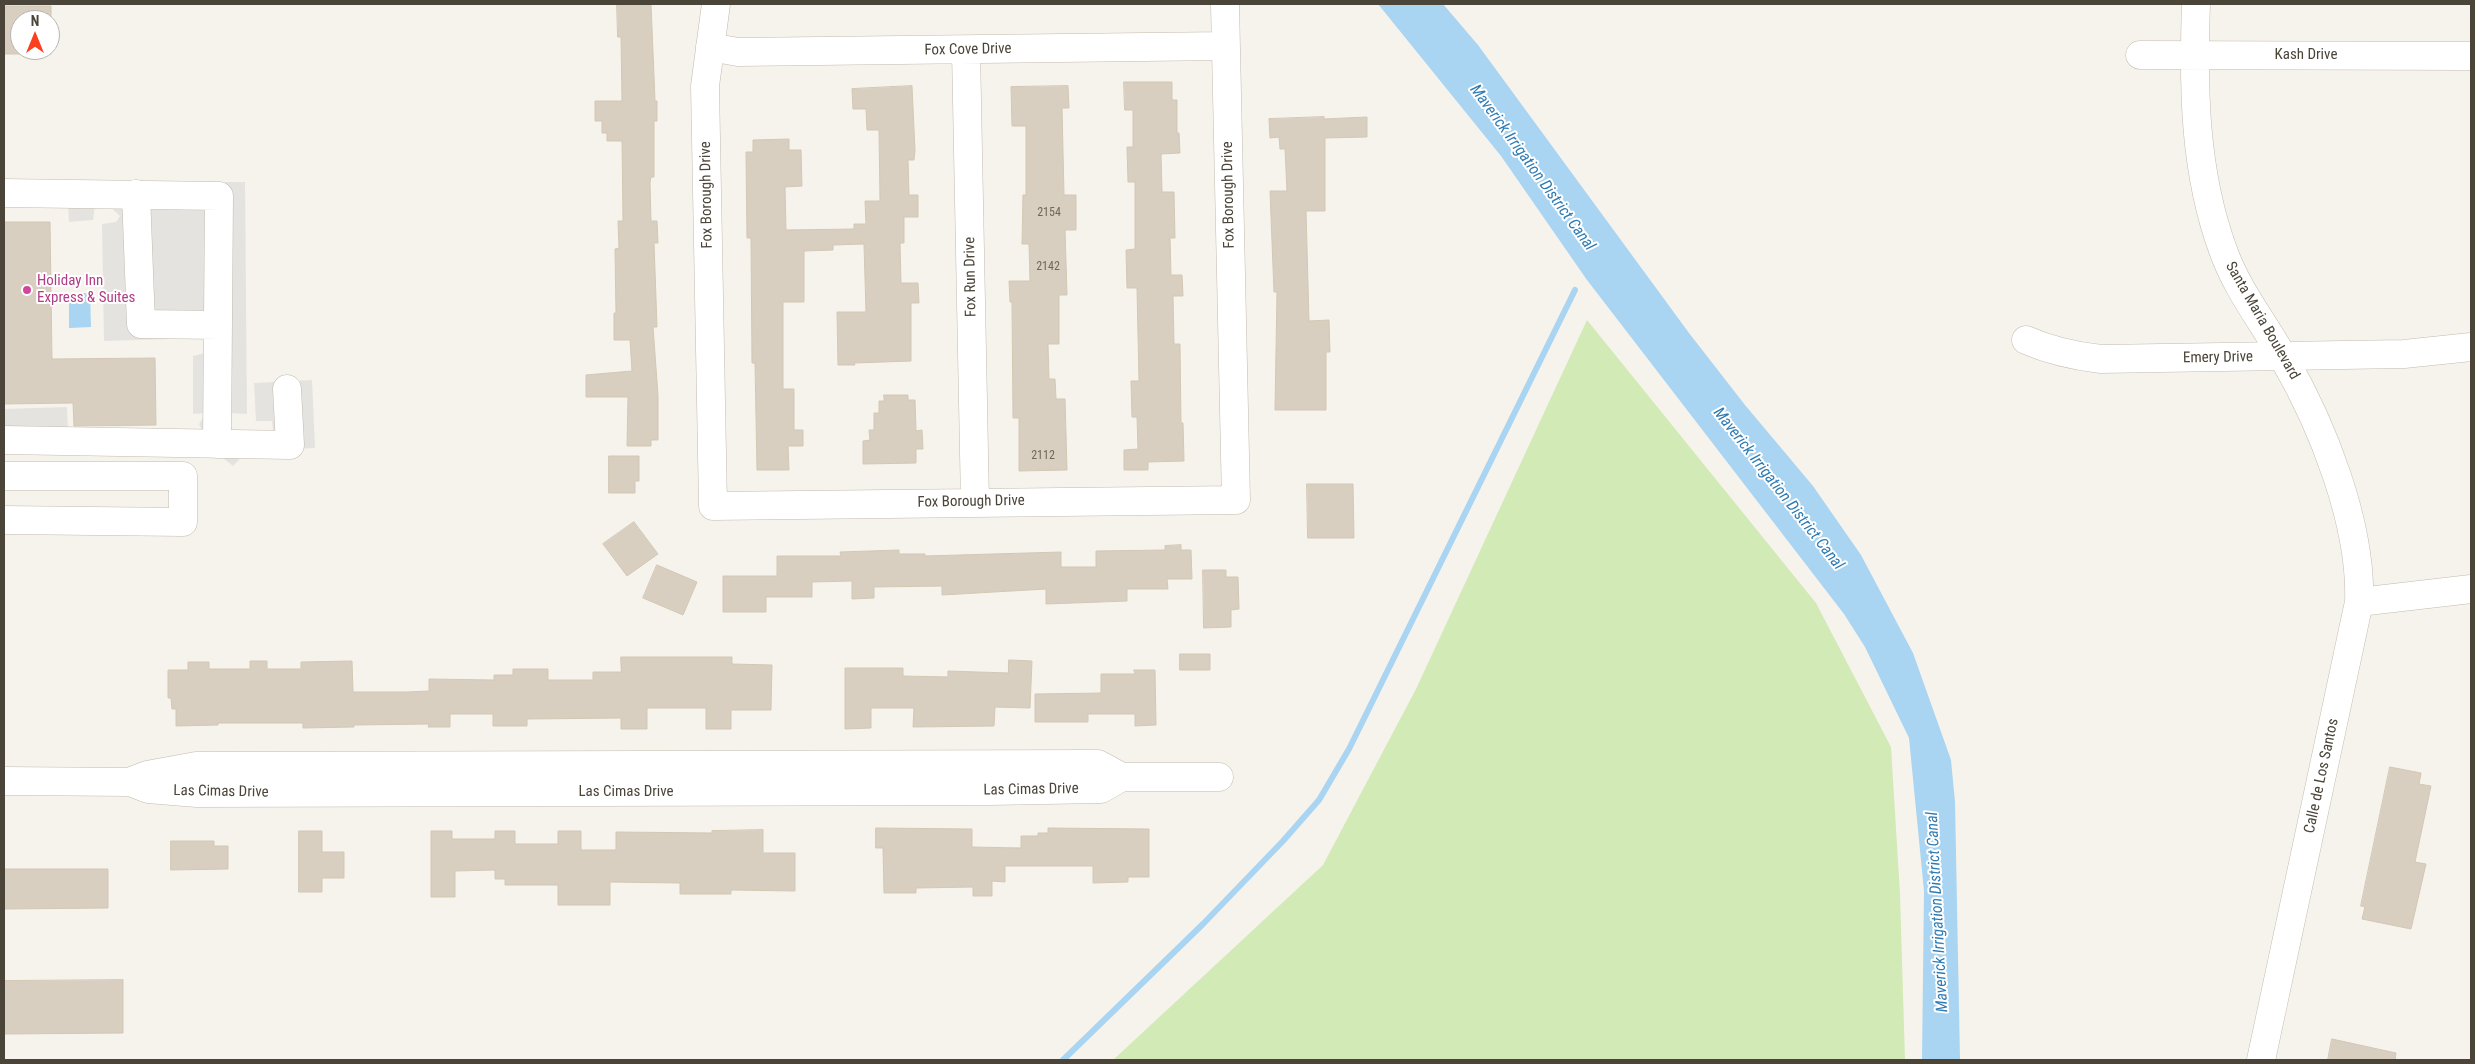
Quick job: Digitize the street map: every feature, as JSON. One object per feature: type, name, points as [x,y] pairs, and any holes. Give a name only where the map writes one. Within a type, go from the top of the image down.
[{"type":"street","name":"Fox Borough Drive","points":[[716,4],[705,86],[713,506],[1236,500],[1225,4]]},
{"type":"street","name":"Santa Maria Boulevard","points":[[2196,4],[2194,55],[2198,141],[2208,202],[2223,252],[2245,297],[2284,358],[2312,410],[2328,448],[2354,542],[2360,578],[2359,602]]},
{"type":"street","name":"Fox Cove Drive","points":[[710,48],[738,52],[966,51],[1225,46]]},
{"type":"street","name":"Fox Run Drive","points":[[966,51],[975,502]]},
{"type":"street","name":"Kash Drive","points":[[2140,55],[2471,56]]},
{"type":"street","points":[[4,193],[219,196],[217,444]]},
{"type":"street","points":[[136,194],[141,324],[218,325]]},
{"type":"street","name":"Emery Drive","points":[[2026,340],[2073,356],[2101,359],[2284,358],[2404,354],[2471,347]]},
{"type":"street","points":[[4,440],[290,445],[287,389]]},
{"type":"street","points":[[4,476],[183,476],[183,522],[4,520]]},
{"type":"street","points":[[2359,602],[2471,589]]},
{"type":"street","name":"Calle de Los Santos","points":[[2261,1060],[2359,602]]},
{"type":"street","name":"Las Cimas Drive","points":[[129,782],[147,774],[208,766],[393,766],[523,792],[589,779],[989,778],[1098,764],[1122,777],[1219,777]]},
{"type":"street","points":[[208,766],[208,793]]},
{"type":"street","points":[[261,766],[261,793]]},
{"type":"street","points":[[335,766],[335,793]]},
{"type":"street","points":[[393,766],[393,793]]},
{"type":"street","points":[[523,766],[523,792]]},
{"type":"street","name":"Las Cimas Drive","points":[[4,781],[129,782],[148,789],[208,793],[393,793],[523,766],[589,779]]},
{"type":"green space","points":[[1587,320],[1816,603],[1891,747],[1900,894],[1905,1060],[1113,1060],[1323,865],[1416,689]]},
{"type":"shaded area","points":[[4,182],[245,182],[247,414],[230,413],[218,424],[233,431],[273,431],[272,421],[256,421],[254,383],[312,380],[315,448],[235,452],[239,460],[233,466],[213,450],[4,451],[4,409],[67,407],[68,431],[202,430],[199,424],[206,413],[193,414],[193,356],[205,353],[208,344],[203,338],[104,341],[102,224],[116,222],[120,216],[107,204],[95,205],[93,220],[69,222],[68,203]]},
{"type":"water","name":"Maverick Irrigation District Canal","points":[[1378,4],[1443,4],[1478,45],[1689,333],[1745,405],[1813,486],[1861,555],[1913,653],[1951,760],[1955,802],[1960,1060],[1922,1060],[1924,891],[1909,738],[1865,647],[1844,614],[1587,280],[1501,156]]},
{"type":"water","points":[[69,293],[90,293],[91,327],[69,328]]},
{"type":"building","points":[[617,4],[651,4],[655,101],[657,101],[657,121],[654,121],[654,177],[651,177],[650,183],[651,221],[657,221],[658,243],[654,243],[657,327],[653,327],[658,395],[658,440],[651,440],[651,446],[627,446],[628,397],[586,397],[586,375],[632,371],[630,340],[614,340],[614,313],[616,313],[615,249],[619,248],[618,221],[623,221],[622,141],[607,141],[607,133],[602,133],[602,121],[595,121],[595,101],[622,101],[621,37],[618,37]]},
{"type":"building","points":[[4,6],[51,6],[51,10],[10,10],[10,54],[4,54]]},
{"type":"building","points":[[1124,82],[1172,82],[1172,100],[1177,100],[1177,133],[1179,133],[1180,153],[1161,154],[1162,192],[1174,192],[1175,238],[1170,238],[1171,275],[1182,275],[1183,296],[1173,296],[1174,344],[1180,344],[1181,423],[1183,423],[1184,461],[1148,462],[1148,470],[1124,470],[1124,450],[1138,449],[1137,417],[1132,417],[1131,381],[1139,381],[1137,288],[1127,288],[1126,250],[1135,249],[1135,182],[1128,182],[1127,147],[1133,147],[1133,110],[1125,110]]},
{"type":"building","points":[[912,86],[915,151],[914,160],[908,160],[909,195],[918,195],[918,217],[904,217],[904,243],[900,243],[901,283],[918,283],[919,303],[911,303],[911,361],[838,365],[837,312],[866,312],[864,244],[833,245],[833,250],[804,251],[804,302],[783,302],[783,389],[794,389],[794,430],[803,430],[803,446],[788,446],[789,470],[757,470],[755,363],[752,363],[751,238],[747,238],[746,152],[753,152],[753,140],[789,139],[789,150],[801,150],[802,186],[785,187],[786,230],[854,229],[854,224],[866,224],[865,201],[880,201],[879,130],[867,130],[866,109],[853,109],[852,89]]},
{"type":"building","points":[[1068,86],[1069,108],[1062,108],[1064,195],[1076,195],[1076,230],[1065,230],[1067,295],[1059,295],[1059,344],[1048,344],[1049,379],[1055,379],[1056,399],[1065,399],[1067,470],[1019,471],[1019,418],[1013,418],[1012,302],[1010,302],[1009,281],[1030,281],[1029,244],[1022,244],[1023,195],[1026,195],[1026,126],[1012,126],[1011,87]]},
{"type":"building","points":[[1324,117],[1324,119],[1367,117],[1367,137],[1325,138],[1325,211],[1306,211],[1309,321],[1329,320],[1330,352],[1326,352],[1326,410],[1275,410],[1277,292],[1274,292],[1270,191],[1287,191],[1285,149],[1280,149],[1279,137],[1270,138],[1269,119]]},
{"type":"building","name":"Holiday Inn Express & Suites","points":[[4,222],[50,222],[52,359],[155,358],[156,425],[74,426],[73,403],[4,404]]},
{"type":"building","points":[[884,395],[908,395],[908,400],[915,400],[916,431],[922,430],[923,449],[916,449],[916,463],[863,464],[863,441],[870,440],[869,430],[874,430],[874,413],[879,413],[879,401],[884,401]]},
{"type":"building","points":[[609,456],[639,456],[639,481],[635,481],[635,493],[609,493]]},
{"type":"building","points":[[1307,484],[1353,484],[1354,538],[1308,538]]},
{"type":"building","points":[[634,522],[658,554],[627,576],[603,544]]},
{"type":"building","points":[[1181,545],[1181,550],[1191,550],[1192,579],[1167,579],[1168,589],[1127,589],[1127,601],[1046,604],[1046,589],[942,595],[942,586],[874,587],[874,598],[852,599],[852,581],[812,582],[812,597],[766,597],[766,612],[723,612],[723,576],[777,576],[777,556],[841,556],[840,552],[899,550],[899,554],[925,554],[925,556],[1061,552],[1061,567],[1096,567],[1096,551],[1165,550],[1165,546]]},
{"type":"building","points":[[657,565],[697,582],[683,615],[643,598]]},
{"type":"building","points":[[1203,570],[1226,570],[1226,577],[1238,577],[1239,609],[1231,610],[1231,627],[1204,628]]},
{"type":"building","points":[[1180,654],[1210,654],[1210,670],[1180,670]]},
{"type":"building","points":[[621,657],[732,657],[732,664],[772,665],[771,710],[731,710],[731,729],[706,729],[706,708],[647,708],[647,729],[621,729],[621,718],[527,719],[527,726],[493,726],[493,714],[450,714],[450,727],[428,727],[429,724],[303,728],[303,723],[218,723],[218,725],[176,726],[176,709],[172,709],[171,698],[168,698],[168,670],[188,670],[188,662],[209,662],[209,669],[250,669],[250,661],[267,661],[267,669],[301,669],[301,662],[352,661],[353,692],[407,692],[429,691],[429,679],[494,680],[494,675],[513,675],[513,669],[548,669],[548,680],[593,680],[593,672],[621,672]]},
{"type":"building","points":[[1009,660],[1032,661],[1030,708],[995,707],[994,726],[913,727],[914,708],[871,708],[871,728],[845,729],[845,668],[903,668],[903,676],[948,677],[948,671],[1008,673]]},
{"type":"building","points":[[1134,670],[1155,670],[1156,725],[1135,726],[1135,714],[1088,714],[1088,722],[1035,722],[1035,694],[1101,693],[1101,674],[1135,674]]},
{"type":"building","points":[[2390,767],[2421,773],[2419,784],[2431,786],[2415,862],[2426,864],[2411,929],[2362,919],[2365,907],[2361,906]]},
{"type":"building","points":[[876,828],[972,829],[972,847],[1021,848],[1021,836],[1038,836],[1038,833],[1048,833],[1048,828],[1149,829],[1149,877],[1128,877],[1128,882],[1093,883],[1093,866],[1005,866],[1005,882],[992,881],[992,896],[973,896],[973,887],[916,888],[916,893],[884,893],[883,848],[876,848]]},
{"type":"building","points":[[763,830],[763,853],[795,853],[795,891],[731,890],[731,894],[680,894],[680,883],[610,882],[610,905],[558,905],[558,885],[505,885],[505,879],[495,879],[495,870],[455,871],[455,897],[431,897],[431,831],[452,831],[452,839],[495,839],[495,831],[515,831],[515,844],[558,844],[558,831],[581,831],[581,850],[616,850],[616,832],[712,833],[712,831]]},
{"type":"building","points":[[299,831],[322,831],[322,852],[344,852],[344,878],[322,878],[322,892],[299,892]]},
{"type":"building","points":[[171,841],[214,841],[214,846],[228,846],[228,869],[171,870]]},
{"type":"building","points":[[4,869],[108,869],[108,908],[4,909]]},
{"type":"building","points":[[123,980],[123,1033],[4,1034],[4,981]]},
{"type":"building","points":[[2332,1039],[2396,1053],[2395,1060],[2328,1060]]},
{"type":"waterway","points":[[1063,1060],[1203,924],[1283,841],[1319,800],[1349,749],[1575,290]]},
{"type":"place","name":"Holiday Inn Express & Suites","points":[[27,290]]}]
